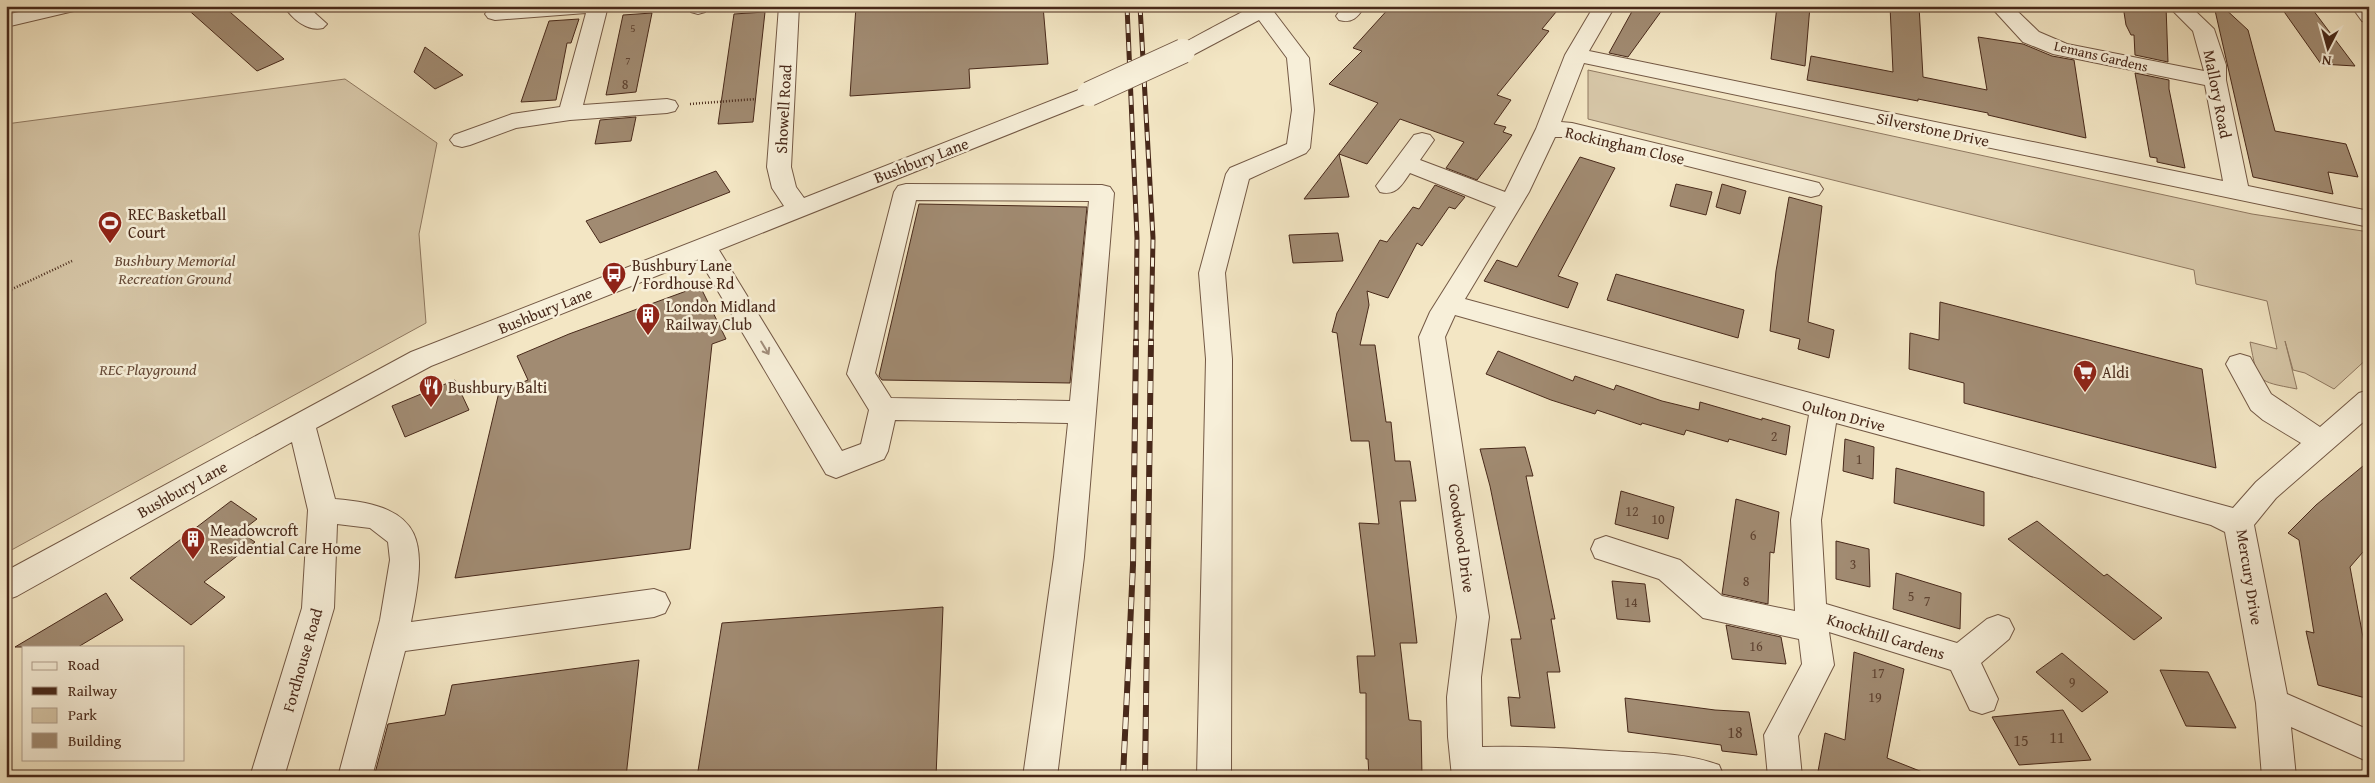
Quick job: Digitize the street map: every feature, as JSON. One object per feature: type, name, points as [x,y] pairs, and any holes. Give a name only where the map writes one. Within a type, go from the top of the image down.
[{"type":"street","points":[[6,21],[71,6]]},
{"type":"street","points":[[294,6],[316,24]]},
{"type":"street","points":[[495,14],[596,6],[570,114]]},
{"type":"street","name":"Showell Road","points":[[789,6],[780,167],[784,188],[798,208]]},
{"type":"street","points":[[1547,129],[1576,55],[1605,6]]},
{"type":"street","name":"Lemans Gardens","points":[[2000,6],[2031,38],[2061,49],[2215,80]]},
{"type":"street","name":"Mallory Road","points":[[2178,6],[2203,29],[2214,65],[2215,80],[2237,192]]},
{"type":"street","points":[[2365,6],[2364,10],[2369,16]]},
{"type":"street","points":[[1214,777],[1218,359],[1212,273],[1238,174],[1298,148],[1303,110],[1298,58],[1266,8]]},
{"type":"street","name":"Bushbury Lane","points":[[6,587],[420,359],[1089,94],[1204,42],[1266,8]]},
{"type":"street","name":"Silverstone Drive","points":[[1576,55],[2369,219]]},
{"type":"street","points":[[458,141],[512,121],[667,106]]},
{"type":"street","name":"Rockingham Close","points":[[1450,304],[1510,203],[1547,129],[1572,130],[1811,189]]},
{"type":"street","points":[[1388,186],[1422,140]]},
{"type":"street","points":[[1405,163],[1510,203]]},
{"type":"street","points":[[704,246],[836,466],[874,450],[883,409],[861,374],[906,192],[1102,193],[1069,557],[1040,777]]},
{"type":"street","name":"Oulton Drive","points":[[1450,304],[1824,409],[2218,515],[2239,525]]},
{"type":"street","name":"Goodwood Drive","points":[[1450,304],[1439,320],[1432,337],[1474,617],[1466,659],[1464,712],[1468,770]]},
{"type":"street","points":[[2240,364],[2261,402],[2273,412],[2322,442]]},
{"type":"street","name":"Mercury Drive","points":[[2279,777],[2272,703],[2239,525],[2245,514],[2266,490],[2369,401]]},
{"type":"street","points":[[883,409],[1083,412]]},
{"type":"street","name":"Knockhill Gardens","points":[[1785,777],[1782,735],[1818,665],[1812,620],[1806,520],[1824,409]]},
{"type":"street","name":"Fordhouse Road","points":[[267,777],[318,608],[323,510],[301,423]]},
{"type":"street","points":[[323,510],[374,516],[394,528],[403,542],[405,556],[392,639],[355,777]]},
{"type":"street","name":"Knockhill Gardens","points":[[1606,549],[1669,569],[1714,608],[1812,620],[1962,659],[1982,699]]},
{"type":"street","points":[[392,639],[654,603]]},
{"type":"street","name":"Knockhill Gardens","points":[[1962,659],[1998,629]]},
{"type":"street","points":[[2272,703],[2369,746]]},
{"type":"street","points":[[1468,770],[1517,762],[1671,770],[1707,777]]},
{"type":"path","points":[[667,106],[783,97]]},
{"type":"path","points":[[6,292],[72,261]]},
{"type":"green space","points":[[1588,70],[2252,214],[2369,232],[2369,357],[2334,389],[2305,373],[2293,370],[2285,341],[2297,389],[2273,384],[2261,378],[2258,373],[2250,342],[2277,349],[2267,301],[2196,284],[2194,270],[1588,119]]},
{"type":"green space","name":"Bushbury Memorial Recreation Ground","points":[[345,79],[437,143],[419,234],[426,323],[6,553],[6,124]]},
{"type":"building","points":[[184,6],[223,6],[284,59],[257,71]]},
{"type":"building","points":[[856,6],[1043,6],[1048,64],[969,69],[970,88],[850,96]]},
{"type":"building","points":[[1391,6],[1561,6],[1542,29],[1549,31],[1497,95],[1511,100],[1494,124],[1506,127],[1503,132],[1512,135],[1477,180],[1446,168],[1464,142],[1400,119],[1367,164],[1339,154],[1349,197],[1304,199],[1378,103],[1329,84],[1362,51],[1353,48]]},
{"type":"building","points":[[1635,6],[1665,6],[1628,57],[1609,53]]},
{"type":"building","points":[[1777,6],[1810,6],[1805,66],[1771,59]]},
{"type":"building","points":[[1890,6],[1919,6],[1923,77],[1987,90],[1978,37],[2023,44],[2052,56],[2074,60],[2086,138],[1988,115],[1988,113],[1807,80],[1811,56],[1893,72]]},
{"type":"building","points":[[2123,6],[2166,6],[2168,62],[2135,55],[2134,35],[2131,35],[2126,25]]},
{"type":"building","points":[[2214,6],[2222,6],[2248,30],[2275,131],[2346,144],[2358,177],[2328,172],[2333,194],[2253,177]]},
{"type":"building","points":[[2280,6],[2310,6],[2355,66],[2321,64]]},
{"type":"building","points":[[765,12],[753,122],[718,124],[734,14]]},
{"type":"building","points":[[652,13],[636,92],[606,95],[623,15]]},
{"type":"building","points":[[579,19],[571,43],[567,43],[556,100],[521,102],[549,21]]},
{"type":"building","points":[[425,47],[463,75],[435,89],[414,72]]},
{"type":"building","points":[[2135,73],[2169,80],[2169,89],[2185,168],[2157,162],[2157,158],[2150,157]]},
{"type":"building","points":[[636,117],[631,141],[595,144],[600,120]]},
{"type":"building","points":[[1580,157],[1615,168],[1558,276],[1578,283],[1568,308],[1484,281],[1497,260],[1517,267]]},
{"type":"building","points":[[716,171],[730,192],[600,243],[586,221]]},
{"type":"building","points":[[1676,184],[1712,192],[1706,215],[1670,206]]},
{"type":"building","points":[[1722,184],[1746,191],[1740,214],[1716,207]]},
{"type":"building","points":[[1435,185],[1465,197],[1455,209],[1449,207],[1422,246],[1417,243],[1388,298],[1367,291],[1369,305],[1360,345],[1375,345],[1386,422],[1391,422],[1395,461],[1410,461],[1416,501],[1400,501],[1417,643],[1400,643],[1409,720],[1421,721],[1422,777],[1369,777],[1368,759],[1366,759],[1366,693],[1360,693],[1357,656],[1375,656],[1359,523],[1379,524],[1369,441],[1351,441],[1337,333],[1332,332],[1337,313],[1380,240],[1387,242],[1413,207],[1419,209]]},
{"type":"building","points":[[1789,197],[1822,206],[1808,322],[1834,330],[1829,358],[1798,349],[1800,339],[1770,331],[1776,271]]},
{"type":"building","points":[[919,204],[1087,207],[1070,383],[882,380],[879,376]]},
{"type":"building","points":[[1338,233],[1343,261],[1293,263],[1289,235]]},
{"type":"building","points":[[1616,274],[1744,310],[1738,338],[1607,300]]},
{"type":"building","points":[[700,286],[726,339],[712,344],[690,549],[455,578],[499,392],[528,380],[517,356],[569,334]]},
{"type":"building","name":"Aldi","points":[[1940,302],[2202,369],[2216,468],[1964,403],[1964,383],[1909,369],[1910,333],[1939,340]]},
{"type":"building","points":[[1498,351],[1573,381],[1575,376],[1614,390],[1616,385],[1662,401],[1699,410],[1700,402],[1790,426],[1786,455],[1729,439],[1728,442],[1686,430],[1684,435],[1642,423],[1641,425],[1597,410],[1595,414],[1551,400],[1486,374]]},
{"type":"building","name":"Bushbury Balti","points":[[455,380],[469,410],[405,437],[392,406]]},
{"type":"building","points":[[1845,439],[1874,447],[1873,479],[1843,471]]},
{"type":"building","points":[[1525,447],[1533,476],[1526,476],[1555,619],[1551,619],[1560,672],[1547,672],[1555,728],[1511,726],[1508,697],[1520,698],[1511,639],[1521,639],[1490,486],[1480,449]]},
{"type":"building","points":[[2369,461],[2369,545],[2350,567],[2365,648],[2369,649],[2369,699],[2318,685],[2306,631],[2314,633],[2299,540],[2288,533],[2316,505]]},
{"type":"building","points":[[1896,468],[1984,492],[1984,526],[1894,503]]},
{"type":"building","points":[[1621,491],[1674,507],[1668,539],[1615,524]]},
{"type":"building","points":[[1736,499],[1779,512],[1774,553],[1770,552],[1768,604],[1722,594]]},
{"type":"building","name":"Meadowcroft Residential Care Home","points":[[231,501],[257,519],[240,532],[255,542],[204,582],[225,597],[191,625],[130,578]]},
{"type":"building","points":[[2037,521],[2104,576],[2107,574],[2162,618],[2134,640],[2008,539]]},
{"type":"building","points":[[1836,541],[1869,549],[1870,587],[1836,579]]},
{"type":"building","points":[[1896,573],[1961,593],[1960,629],[1893,609]]},
{"type":"building","points":[[1612,581],[1645,584],[1650,622],[1617,619]]},
{"type":"building","points":[[106,593],[123,620],[80,646],[15,647]]},
{"type":"building","points":[[943,607],[936,777],[697,777],[722,623]]},
{"type":"building","points":[[1726,625],[1781,637],[1786,664],[1732,659]]},
{"type":"building","points":[[1854,652],[1904,669],[1887,758],[1930,775],[1930,777],[1817,777],[1825,733],[1845,740]]},
{"type":"building","points":[[2062,653],[2108,692],[2082,712],[2036,672]]},
{"type":"building","points":[[639,660],[626,777],[374,777],[388,724],[445,715],[452,685]]},
{"type":"building","points":[[2160,670],[2208,672],[2236,728],[2186,726]]},
{"type":"building","points":[[1625,698],[1715,710],[1749,712],[1757,755],[1722,751],[1721,745],[1628,732]]},
{"type":"building","points":[[2063,710],[2091,760],[2019,765],[1992,717]]},
{"type":"railway","points":[[1127,6],[1137,238],[1136,343]]},
{"type":"railway","points":[[1140,6],[1153,238],[1151,343]]},
{"type":"railway","points":[[1123,777],[1133,565],[1136,341]]},
{"type":"railway","points":[[1145,777],[1151,341]]},
{"type":"place","name":"REC Basketball Court","points":[[110,244]]},
{"type":"place","name":"Bushbury Lane / Fordhouse Rd","points":[[614,295]]},
{"type":"place","name":"London Midland Railway Club","points":[[648,336]]},
{"type":"place","name":"Aldi","points":[[2085,393]]},
{"type":"place","name":"Bushbury Balti","points":[[431,408]]},
{"type":"place","name":"Meadowcroft Residential Care Home","points":[[193,560]]},
{"type":"park label","name":"REC Playground","points":[[148,369]]}]
